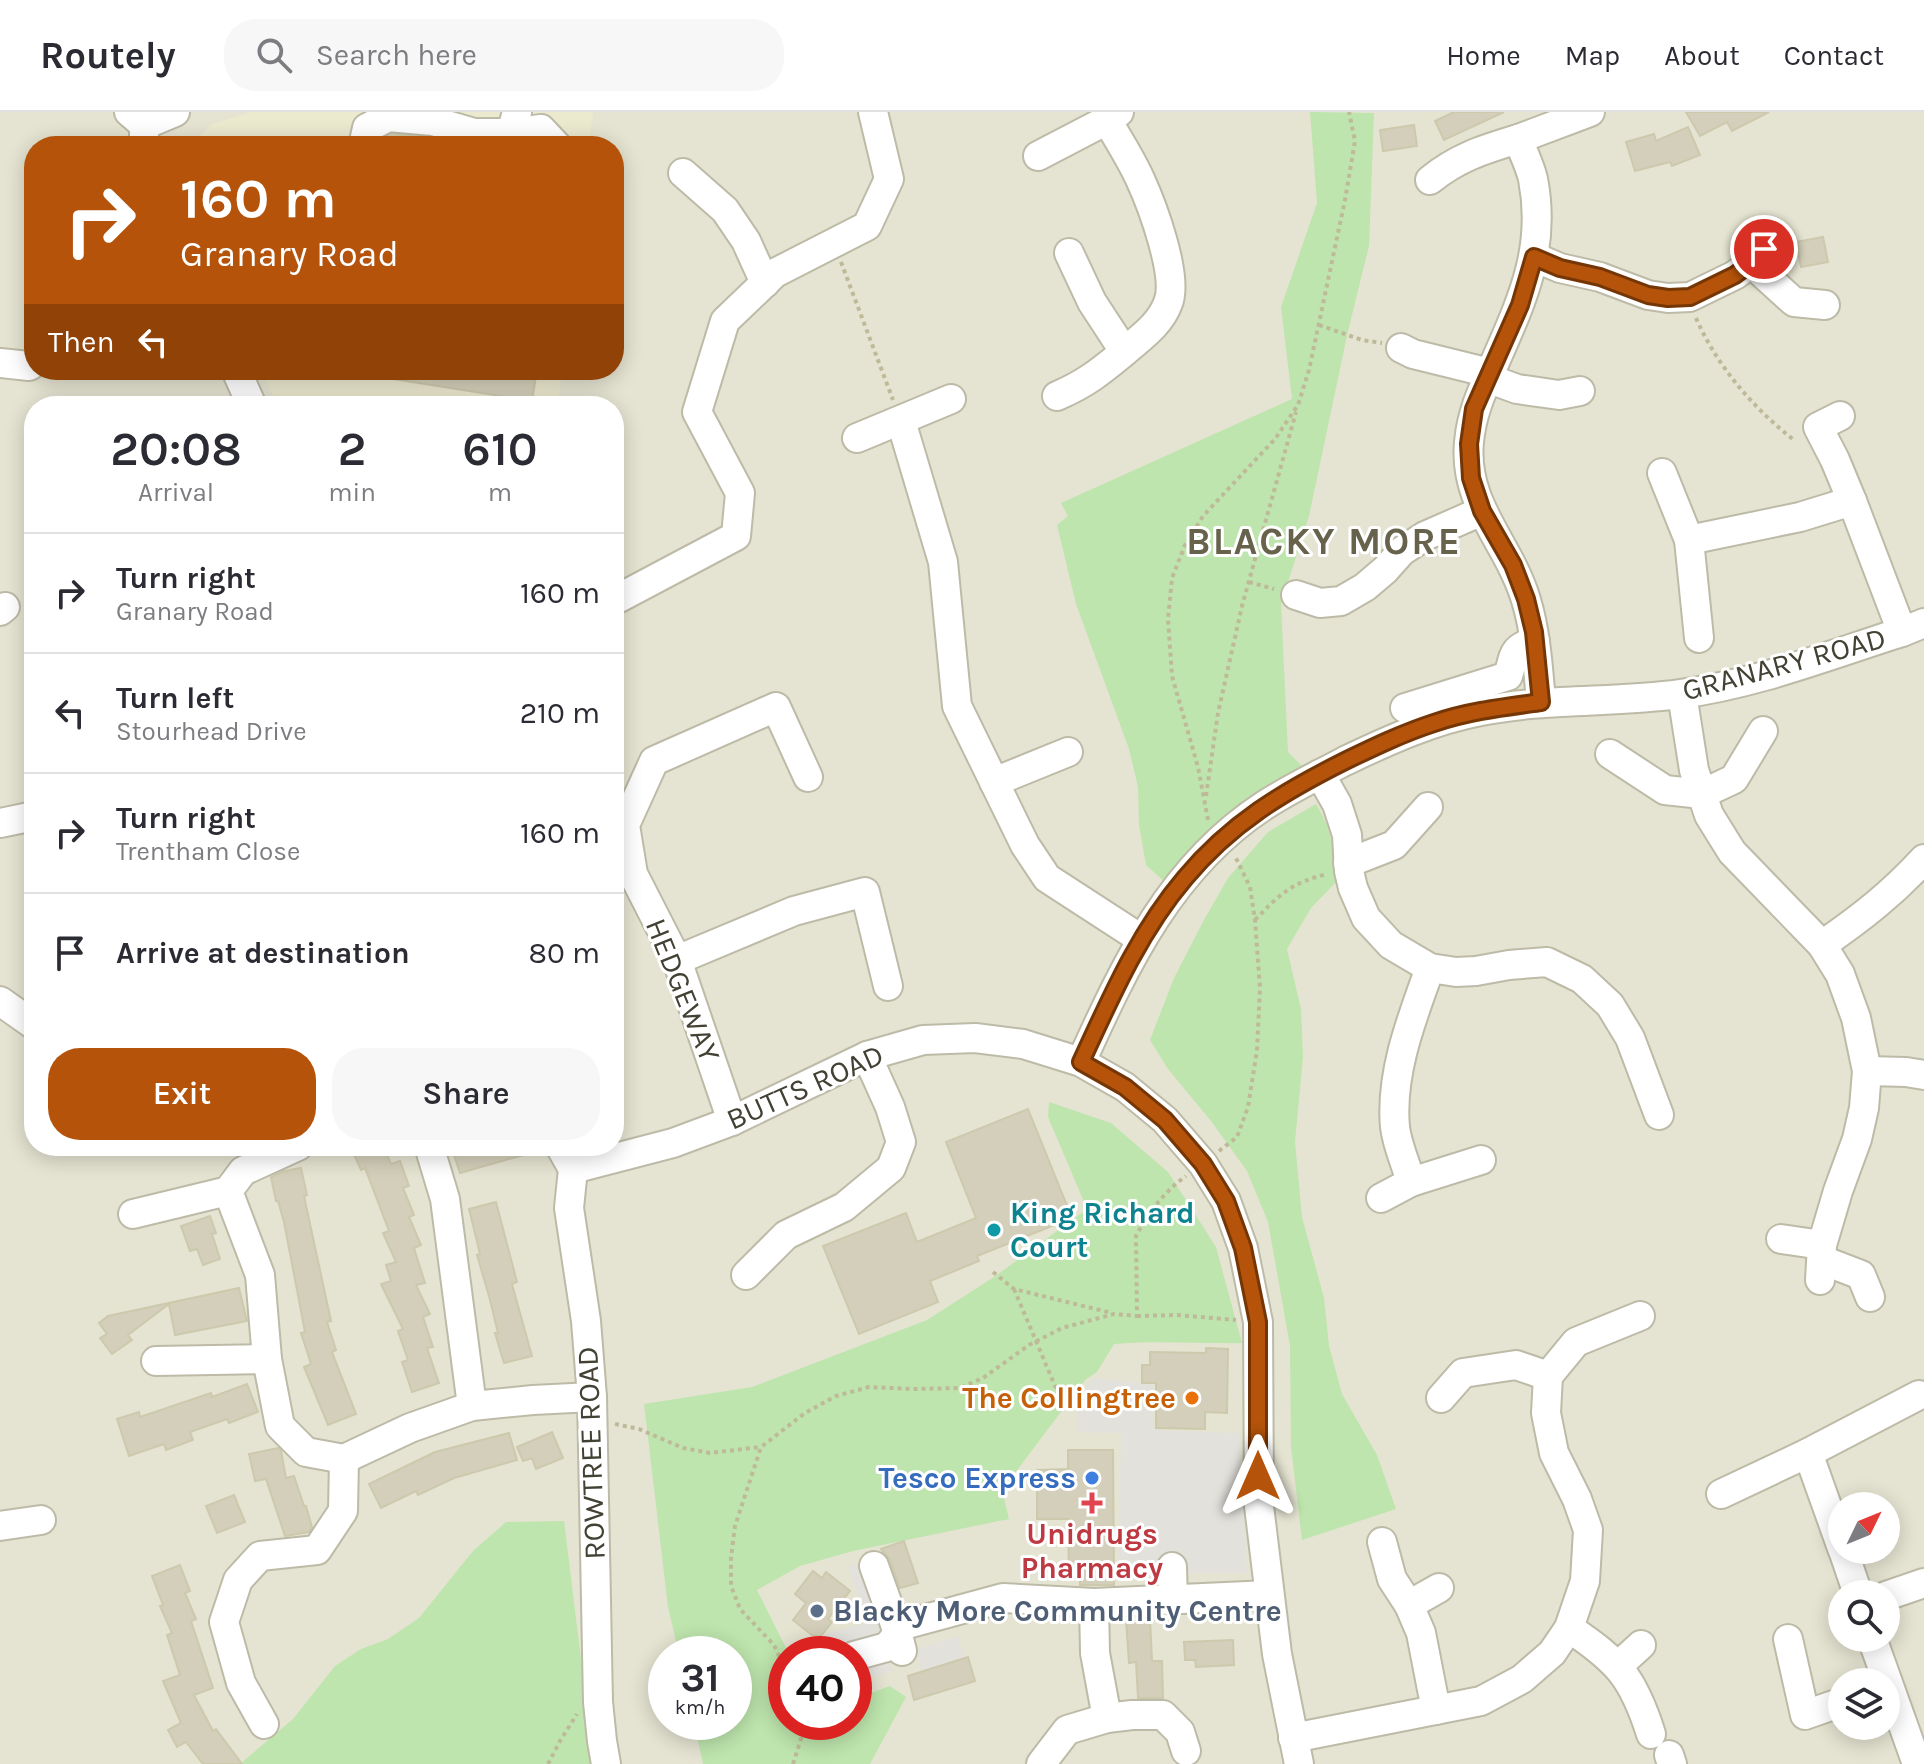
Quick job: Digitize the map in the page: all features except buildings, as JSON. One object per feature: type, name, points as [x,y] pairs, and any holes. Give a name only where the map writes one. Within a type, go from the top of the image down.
[{"type":"street","points":[[139,128],[175,112]]},
{"type":"street","points":[[624,595],[736,536],[740,493],[697,412],[725,321],[775,273],[867,226],[889,179],[873,112]]},
{"type":"street","points":[[1430,180],[1477,151],[1590,112]]},
{"type":"street","points":[[1038,156],[1113,116],[1140,178],[1170,271],[1170,300],[1159,321],[1081,386],[1057,396]]},
{"type":"street","points":[[365,136],[367,128],[388,117],[433,121],[474,133],[514,123],[541,129],[548,136]]},
{"type":"street","points":[[1518,139],[1532,177],[1538,214],[1534,257],[1520,305],[1474,409],[1469,444],[1471,478],[1482,511],[1513,565],[1526,599],[1535,641],[1541,702]]},
{"type":"street","points":[[683,173],[725,210],[746,241],[765,283]]},
{"type":"street","points":[[1069,253],[1114,360]]},
{"type":"street","points":[[1534,257],[1648,295],[1668,298],[1690,297],[1735,275],[1758,256],[1776,286],[1794,302],[1825,305]]},
{"type":"street","points":[[1401,348],[1489,376],[1517,389],[1559,395],[1580,391]]},
{"type":"street","points":[[0,363],[24,365]]},
{"type":"street","points":[[857,438],[951,399]]},
{"type":"street","points":[[901,421],[943,562],[957,706],[1025,845],[1047,878],[1141,939]]},
{"type":"street","points":[[1817,428],[1913,628]]},
{"type":"street","points":[[1662,473],[1689,540],[1699,638]]},
{"type":"street","points":[[1689,540],[1800,517],[1852,501]]},
{"type":"street","points":[[1296,595],[1320,603],[1341,601],[1365,587],[1402,551],[1425,536],[1482,511]]},
{"type":"street","name":"GRANARY ROAD","points":[[1081,1062],[1141,939],[1184,878],[1221,839],[1265,805],[1320,774],[1385,741],[1435,722],[1482,710],[1541,702],[1682,694],[1746,681],[1913,628]]},
{"type":"street","points":[[1405,708],[1508,676],[1515,650],[1535,641]]},
{"type":"street","points":[[1682,694],[1694,770],[1709,815],[1732,852],[1822,945],[1840,974],[1856,1018],[1867,1071],[1864,1108],[1857,1139],[1838,1191],[1821,1262]]},
{"type":"street","name":"HEDGEWAY","points":[[732,1121],[677,960],[633,874],[625,825],[654,761],[776,707],[808,777]]},
{"type":"street","points":[[1610,754],[1665,790],[1702,794],[1734,779],[1763,731]]},
{"type":"street","points":[[994,782],[1068,752]]},
{"type":"street","points":[[1320,774],[1337,804],[1347,835],[1353,888],[1366,918],[1391,945],[1430,968],[1466,972],[1547,962],[1582,979],[1610,1005],[1630,1038],[1659,1115]]},
{"type":"street","points":[[1349,867],[1394,845],[1428,807]]},
{"type":"street","points":[[0,823],[24,818]]},
{"type":"street","points":[[1822,945],[1866,915],[1924,859]]},
{"type":"street","points":[[677,960],[794,911],[865,892],[888,986]]},
{"type":"street","points":[[1411,1182],[1395,1130],[1395,1091],[1403,1052],[1430,968]]},
{"type":"street","points":[[0,1001],[24,1018]]},
{"type":"street","name":"BUTTS ROAD","points":[[624,1150],[673,1143],[732,1121],[867,1056],[923,1040],[975,1038],[1023,1044],[1081,1062],[1125,1087],[1165,1120],[1203,1164],[1226,1201],[1243,1248],[1258,1322],[1259,1506],[1269,1595],[1296,1751]]},
{"type":"street","points":[[746,1275],[786,1235],[844,1207],[891,1168],[901,1142],[890,1107],[867,1056]]},
{"type":"street","points":[[1867,1071],[1924,1075]]},
{"type":"street","points":[[133,1214],[236,1181],[280,1156]]},
{"type":"street","points":[[432,1156],[445,1199],[472,1406]]},
{"type":"street","name":"ROWTREE ROAD","points":[[566,1158],[569,1208],[586,1321],[592,1397],[598,1702],[606,1764]]},
{"type":"street","points":[[1381,1198],[1411,1182],[1481,1160]]},
{"type":"street","points":[[236,1181],[260,1275],[267,1359],[280,1426],[306,1452],[344,1459],[410,1428],[472,1406],[592,1397]]},
{"type":"street","points":[[1781,1239],[1821,1262],[1861,1275],[1870,1297]]},
{"type":"street","points":[[1296,1751],[1436,1710],[1481,1701],[1522,1679],[1552,1653],[1569,1628],[1585,1581],[1588,1530],[1577,1499],[1554,1453],[1546,1413],[1548,1376],[1576,1342],[1640,1316]]},
{"type":"street","points":[[156,1361],[267,1359]]},
{"type":"street","points":[[1441,1398],[1463,1373],[1516,1365],[1548,1376]]},
{"type":"street","points":[[1721,1494],[1919,1395]]},
{"type":"street","points":[[1808,1453],[1828,1509]]},
{"type":"street","points":[[264,1724],[241,1683],[224,1622],[238,1580],[260,1556],[317,1550],[343,1511],[344,1459]]},
{"type":"street","points":[[0,1526],[41,1520]]},
{"type":"street","points":[[1382,1542],[1392,1579],[1409,1605],[1421,1633],[1436,1710]]},
{"type":"street","points":[[872,1651],[887,1647],[895,1629],[874,1566]]},
{"type":"street","points":[[1172,1567],[1173,1600]]},
{"type":"street","points":[[1900,1591],[1924,1583]]},
{"type":"street","points":[[1409,1605],[1439,1588]]},
{"type":"street","points":[[895,1629],[1003,1598],[1094,1603],[1269,1595]]},
{"type":"street","points":[[1094,1603],[1095,1653],[1120,1716]]},
{"type":"street","points":[[1569,1628],[1601,1649],[1625,1676],[1664,1751]]},
{"type":"street","points":[[1788,1639],[1805,1715],[1828,1707]]},
{"type":"street","points":[[1625,1676],[1641,1645]]},
{"type":"street","points":[[1041,1764],[1067,1730],[1120,1716],[1163,1715],[1180,1732],[1186,1751]]},
{"type":"street","points":[[1900,1720],[1917,1764]]},
{"type":"path","points":[[1205,802],[1218,713],[1242,606],[1319,325],[1355,141],[1349,112]]},
{"type":"path","points":[[834,244],[901,421]]},
{"type":"path","points":[[1690,297],[1710,347],[1755,405],[1817,428]]},
{"type":"path","points":[[1319,325],[1362,340],[1401,348]]},
{"type":"path","points":[[1209,824],[1198,767],[1172,676],[1168,619],[1172,578],[1185,545],[1203,516],[1275,439],[1298,405]]},
{"type":"path","points":[[1137,1316],[1135,1250],[1141,1225],[1167,1193],[1237,1137],[1248,1107],[1257,1050],[1260,988],[1250,887],[1232,852]]},
{"type":"path","points":[[1255,920],[1295,884],[1349,867]]},
{"type":"path","points":[[993,1272],[1014,1289],[1114,1314],[1177,1315],[1258,1322]]},
{"type":"path","points":[[1014,1289],[1055,1386],[1064,1396],[1078,1398]]},
{"type":"path","points":[[592,1426],[613,1424],[639,1429],[683,1448],[710,1453],[761,1447],[805,1413],[836,1396],[869,1387],[960,1388],[983,1378],[1029,1345],[1062,1328],[1114,1314]]},
{"type":"path","points":[[761,1447],[735,1526],[731,1586],[740,1609],[768,1639]]},
{"type":"path","points":[[548,1764],[581,1707],[598,1702]]},
{"type":"path","points":[[793,1764],[801,1740]]},
{"type":"shaded area","points":[[0,112],[1924,112],[1924,1764],[0,1764]]},
{"type":"shaded area","points":[[251,112],[593,112],[590,136],[200,136],[212,124]]},
{"type":"shaded area","points":[[266,380],[561,380],[559,396],[273,396]]},
{"type":"shaded area","points":[[1094,1378],[1154,1385],[1154,1430],[1239,1433],[1247,1573],[1118,1574],[1121,1433],[1077,1432],[1078,1398]]},
{"type":"shaded area","points":[[881,1559],[886,1602],[863,1608],[848,1567]]},
{"type":"shaded area","points":[[876,1619],[892,1671],[872,1677],[872,1636],[822,1636]]},
{"type":"shaded area","points":[[958,1636],[964,1659],[922,1672],[916,1649]]},
{"type":"green space","points":[[1310,112],[1374,113],[1369,246],[1309,516],[1281,604],[1288,752],[1302,766],[1224,817],[1165,882],[1146,865],[1139,825],[1138,787],[1129,749],[1076,604],[1057,525],[1068,516],[1061,503],[1292,399],[1281,307],[1317,203]]},
{"type":"green space","points":[[1316,804],[1329,832],[1339,879],[1311,908],[1287,949],[1301,1009],[1303,1057],[1295,1142],[1302,1217],[1324,1298],[1329,1346],[1342,1394],[1377,1455],[1396,1509],[1302,1540],[1291,1447],[1290,1346],[1268,1222],[1247,1171],[1168,1069],[1150,1040],[1174,978],[1228,878],[1268,832]]},
{"type":"green space","points":[[1049,1102],[1111,1123],[1168,1172],[1216,1247],[1242,1343],[1114,1344],[1097,1372],[1085,1380],[1002,1490],[1009,1519],[853,1551],[800,1566],[757,1590],[780,1636],[768,1636],[768,1740],[872,1740],[872,1692],[890,1686],[906,1697],[870,1764],[703,1764],[698,1740],[752,1740],[752,1636],[675,1636],[668,1607],[644,1404],[752,1387],[927,1320],[994,1277],[1087,1209],[1048,1117]]},
{"type":"green space","points":[[564,1521],[594,1764],[240,1764],[293,1719],[335,1666],[361,1649],[388,1639],[419,1618],[473,1551],[506,1522]]},
{"type":"place","name":"King Richard Court","points":[[994,1230]]},
{"type":"place","name":"The Collingtree","points":[[1192,1398]]},
{"type":"place","name":"Tesco Express","points":[[1092,1478]]},
{"type":"place","name":"Unidrugs Pharmacy","points":[[1092,1503]]},
{"type":"place","name":"Blacky More Community Centre","points":[[817,1611]]},
{"type":"district","name":"BLACKY MORE","points":[[1324,541]]},
{"type":"route","points":[[1258,1476],[1258,1322],[1243,1248],[1226,1201],[1203,1164],[1165,1120],[1125,1087],[1081,1062],[1141,939],[1184,878],[1221,839],[1265,805],[1385,741],[1435,722],[1482,710],[1541,702],[1534,632],[1526,599],[1513,565],[1482,511],[1471,478],[1469,444],[1474,409],[1520,305],[1534,257],[1648,295],[1668,298],[1690,297],[1735,275],[1764,249]]}]
